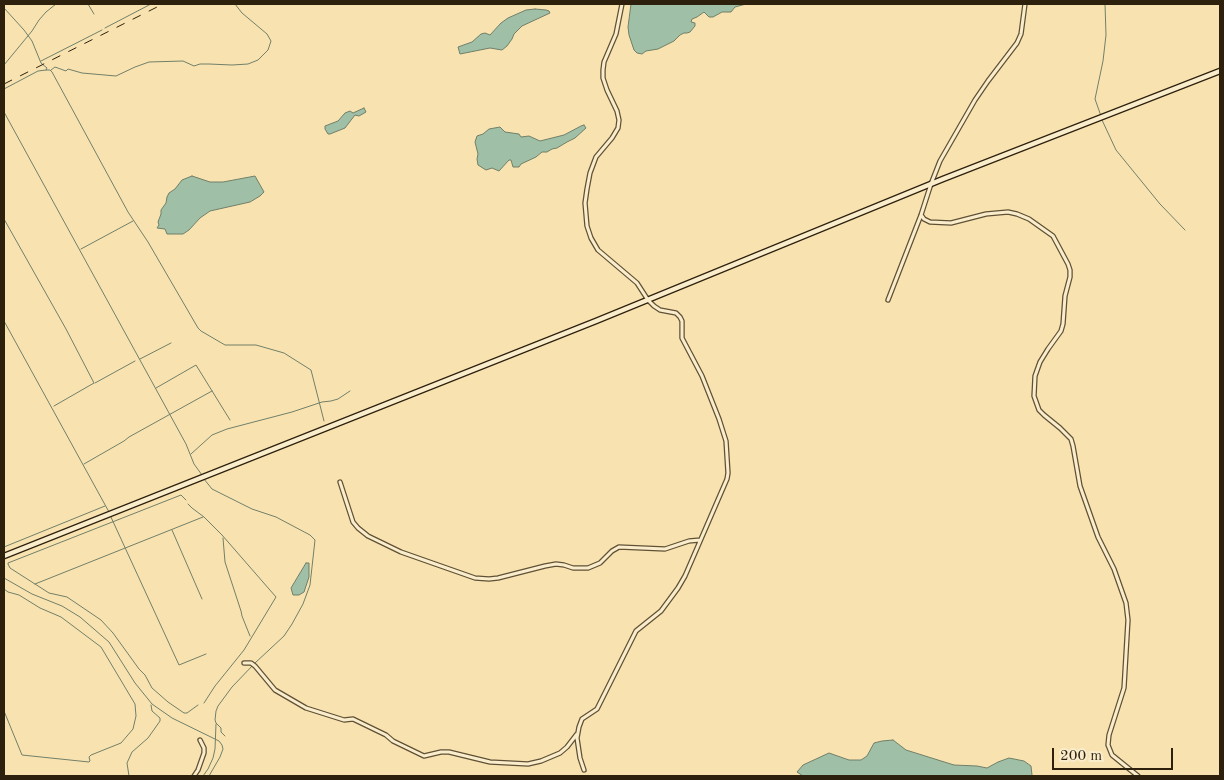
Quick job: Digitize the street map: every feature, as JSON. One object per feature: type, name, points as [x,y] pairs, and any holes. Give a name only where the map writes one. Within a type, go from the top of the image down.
[{"type":"main road","points":[[4,556],[648,300],[931,184],[1220,71]]},
{"type":"street","points":[[584,770],[577,738],[582,719],[597,709],[636,631],[661,610],[678,588],[728,480],[726,441],[702,376],[682,338],[682,321],[680,317],[654,306],[637,283],[598,250],[587,226],[587,189],[590,173],[596,157],[618,128],[617,111],[607,90],[603,78],[603,70],[604,62],[616,34],[622,4]]},
{"type":"street","points":[[888,300],[940,162],[975,100],[1017,43],[1021,34],[1025,4]]},
{"type":"street","points":[[921,215],[930,222],[951,223],[986,214],[1008,212],[1017,214],[1053,236],[1068,264],[1070,277],[1065,296],[1063,324],[1061,331],[1040,362],[1035,376],[1034,396],[1039,410],[1071,439],[1080,486],[1098,537],[1114,569],[1126,603],[1128,620],[1124,688],[1109,735],[1108,745],[1112,754],[1138,776]]},
{"type":"street","points":[[340,482],[354,522],[368,536],[401,552],[475,578],[488,580],[556,564],[573,568],[588,568],[600,563],[619,547],[665,549],[689,541],[700,540]]},
{"type":"street","points":[[244,664],[255,666],[275,690],[306,708],[344,720],[353,718],[424,756],[449,752],[490,762],[528,764],[560,753],[578,732]]},
{"type":"street","points":[[194,776],[204,754],[204,748],[200,740]]},
{"type":"shaded area","points":[[631,4],[746,4],[735,7],[731,12],[722,12],[713,17],[709,17],[704,12],[692,19],[691,22],[695,23],[695,26],[690,32],[680,35],[674,41],[658,49],[646,51],[642,54],[634,50],[629,35],[628,27]]},
{"type":"shaded area","points":[[526,10],[546,10],[550,13],[522,26],[502,50],[490,48],[460,54],[458,47],[472,42],[481,34],[490,35],[508,18]]},
{"type":"shaded area","points":[[364,108],[366,112],[359,116],[355,115],[345,128],[328,134],[325,126],[338,121],[345,113],[350,111],[353,113]]},
{"type":"shaded area","points":[[584,125],[586,128],[575,138],[557,148],[542,152],[519,167],[513,167],[511,160],[499,171],[492,168],[486,170],[478,165],[475,142],[477,136],[489,129],[500,127],[505,132],[519,134],[521,137],[529,136],[540,141],[564,135]]},
{"type":"shaded area","points":[[192,176],[210,182],[223,182],[255,176],[264,192],[250,202],[210,211],[183,234],[167,234],[165,229],[157,228],[161,210],[166,203],[169,193],[182,180]]},
{"type":"shaded area","points":[[306,563],[309,563],[309,577],[304,592],[299,595],[293,595],[291,588]]},
{"type":"shaded area","points":[[893,740],[906,750],[954,765],[987,768],[1009,758],[1024,761],[1031,766],[1032,776],[803,776],[797,772],[803,765],[829,753],[849,760],[861,760],[867,756],[874,743]]},
{"type":"waterway","points":[[4,65],[39,20],[56,4]]},
{"type":"waterway","points":[[88,4],[94,14]]},
{"type":"waterway","points":[[105,28],[151,4]]},
{"type":"waterway","points":[[51,70],[55,67],[66,71],[68,69],[82,73],[116,76],[149,62],[183,61],[194,66],[200,64],[248,64],[258,60],[268,50],[271,41],[267,34],[242,13],[235,4]]},
{"type":"waterway","points":[[1101,116],[1095,99],[1106,35],[1105,4]]},
{"type":"waterway","points":[[4,8],[32,41],[41,63],[47,68],[46,70]]},
{"type":"waterway","points":[[41,61],[102,30]]},
{"type":"waterway","points":[[4,89],[38,71],[50,70],[52,72],[128,212],[148,242],[198,328],[225,345],[256,345],[284,353],[311,370],[324,421]]},
{"type":"waterway","points":[[4,112],[186,444],[194,464],[202,475]]},
{"type":"waterway","points":[[1102,120],[1116,150],[1160,204],[1185,230]]},
{"type":"waterway","points":[[4,219],[94,383],[54,406]]},
{"type":"waterway","points":[[81,249],[133,221]]},
{"type":"waterway","points":[[4,321],[109,512]]},
{"type":"waterway","points":[[140,359],[171,343]]},
{"type":"waterway","points":[[95,383],[135,361]]},
{"type":"waterway","points":[[156,388],[196,365],[230,420]]},
{"type":"waterway","points":[[84,464],[212,391]]},
{"type":"waterway","points":[[191,454],[212,435],[227,429],[338,399],[350,391]]},
{"type":"waterway","points":[[204,479],[212,489],[252,509],[276,517],[310,535],[315,540],[310,585],[303,604],[292,624],[284,636],[232,687],[218,706],[215,720],[225,736]]},
{"type":"waterway","points":[[186,500],[181,495],[8,564],[10,568],[49,593],[67,597],[101,620],[145,675],[152,688],[168,702],[184,713],[198,705]]},
{"type":"waterway","points":[[188,504],[222,535],[276,597],[244,650],[204,703]]},
{"type":"waterway","points":[[4,547],[105,506]]},
{"type":"waterway","points":[[110,515],[179,665],[206,654]]},
{"type":"waterway","points":[[35,584],[203,517]]},
{"type":"waterway","points":[[172,530],[202,599]]},
{"type":"waterway","points":[[223,538],[225,562],[250,636]]},
{"type":"waterway","points":[[4,578],[32,594],[62,606],[80,617],[109,642],[135,683],[152,704],[172,718],[219,741],[223,749],[209,776]]},
{"type":"waterway","points":[[4,589],[61,617],[101,647],[135,704],[136,716],[133,729],[121,743],[91,755],[89,762],[22,755],[4,711]]},
{"type":"waterway","points":[[129,776],[127,763],[132,752],[148,738],[160,721],[160,718],[152,711],[151,705]]},
{"type":"waterway","points":[[203,776],[213,758],[216,724]]},
{"type":"railway","points":[[4,84],[163,4]]}]
